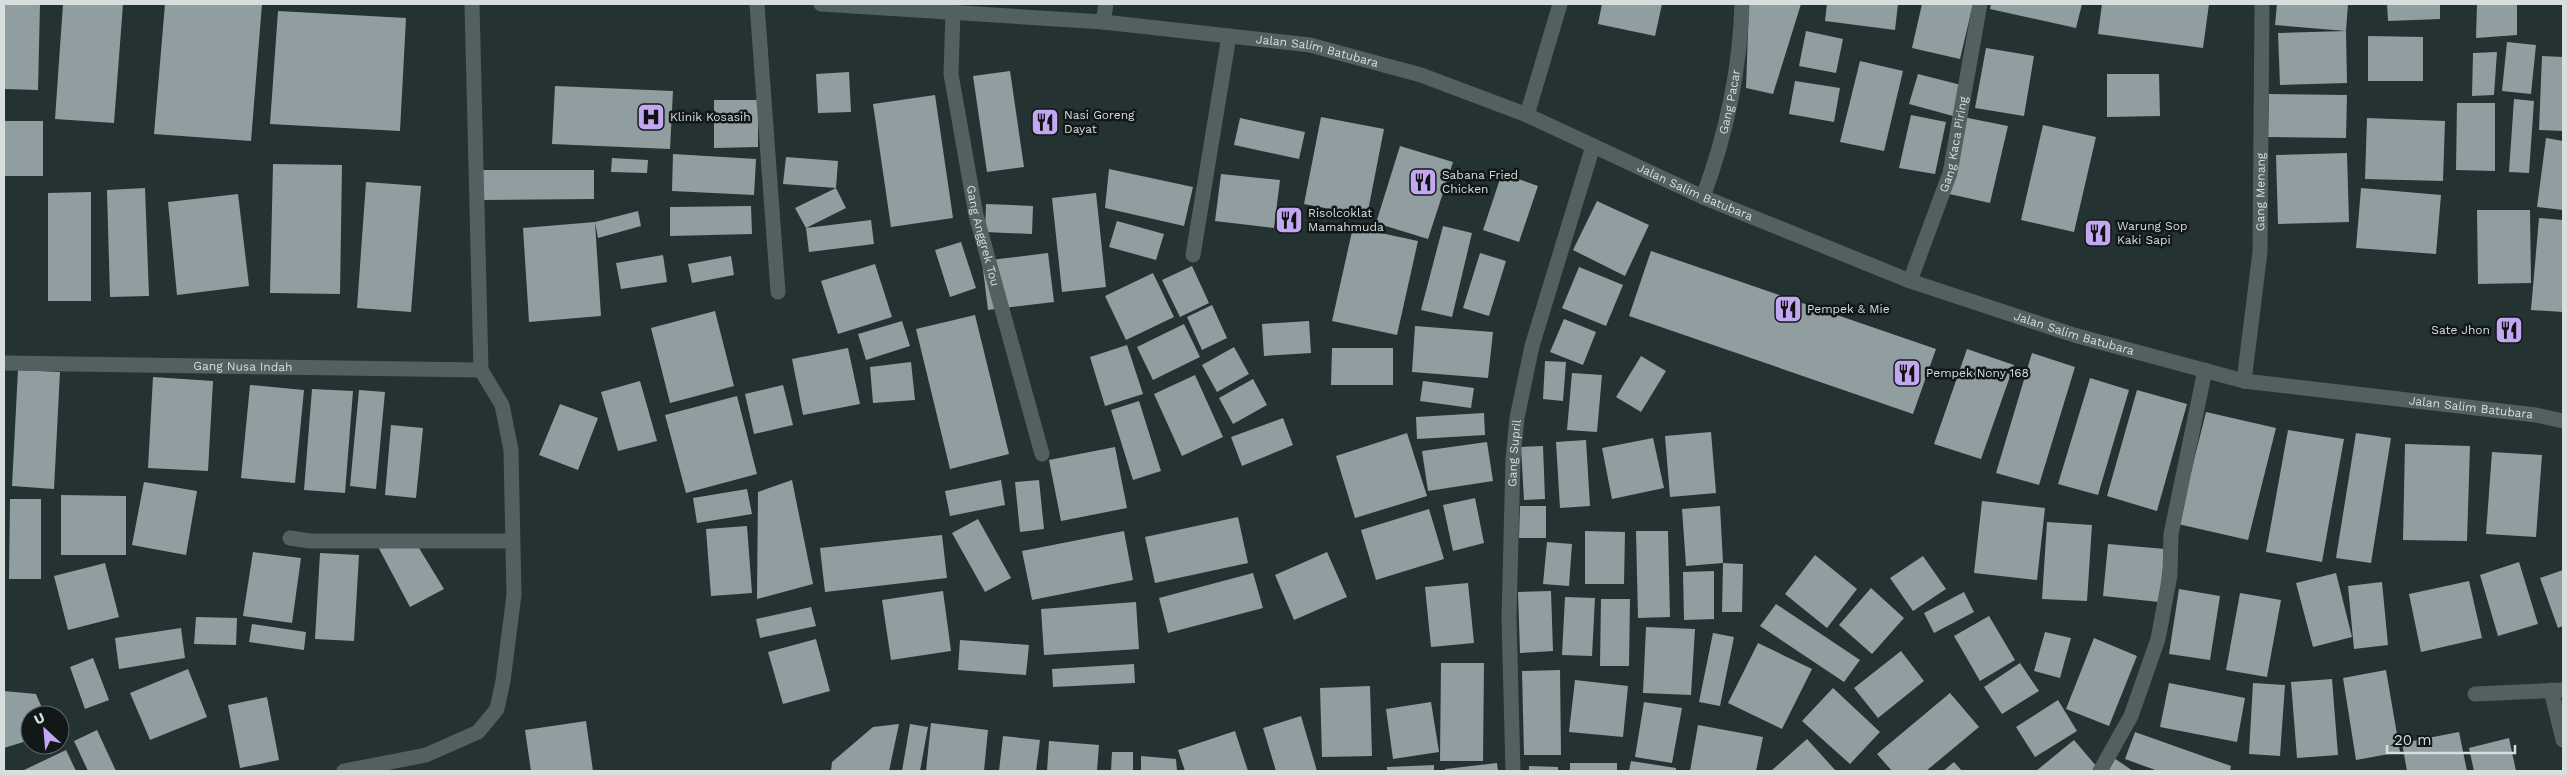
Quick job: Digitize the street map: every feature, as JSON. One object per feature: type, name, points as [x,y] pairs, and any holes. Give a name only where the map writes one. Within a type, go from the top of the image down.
[{"type":"street","points":[[344,771],[426,755],[478,732],[497,709],[503,681],[514,595],[511,450],[502,406],[481,370],[472,4]]},
{"type":"street","points":[[757,4],[778,292]]},
{"type":"street","name":"Jalan Salim Batubara","points":[[821,4],[1103,22],[1310,45],[1422,75],[1527,115],[1704,197],[1910,281],[2074,335],[2244,380],[2536,415],[2563,421]]},
{"type":"street","points":[[1103,22],[1106,4]]},
{"type":"street","points":[[1527,115],[1560,4]]},
{"type":"street","name":"Gang Pacar","points":[[1704,197],[1720,152],[1741,44],[1742,4]]},
{"type":"street","name":"Gang Kaca Piring","points":[[1910,281],[1950,173],[1980,4]]},
{"type":"street","name":"Gang Menang","points":[[2244,380],[2260,252],[2262,4]]},
{"type":"street","name":"Gang Anggrek Tou","points":[[953,11],[951,74],[976,215],[1042,454]]},
{"type":"street","points":[[1193,255],[1229,36]]},
{"type":"street","name":"Gang Supril","points":[[1513,771],[1509,618],[1513,459],[1519,409],[1532,346],[1593,146]]},
{"type":"street","name":"Gang Nusa Indah","points":[[4,362],[481,370]]},
{"type":"street","points":[[2100,771],[2131,716],[2158,639],[2170,575],[2171,534],[2205,370]]},
{"type":"street","points":[[290,538],[310,541],[512,541]]},
{"type":"street","points":[[2476,694],[2557,690],[2563,740]]},
{"type":"building","points":[[4,4],[40,4],[38,90],[4,89]]},
{"type":"building","points":[[63,4],[123,4],[114,123],[55,119]]},
{"type":"building","points":[[165,4],[262,4],[251,141],[154,134]]},
{"type":"building","points":[[1602,4],[1662,4],[1655,36],[1598,24]]},
{"type":"building","points":[[1749,4],[1801,4],[1773,94],[1746,88]]},
{"type":"building","points":[[1827,4],[1898,4],[1895,30],[1825,21]]},
{"type":"building","points":[[1922,4],[1973,4],[1960,59],[1912,48]]},
{"type":"building","points":[[1991,4],[2082,4],[2076,28],[1990,9]]},
{"type":"building","points":[[2102,4],[2209,4],[2203,48],[2098,34]]},
{"type":"building","points":[[2277,4],[2348,4],[2346,31],[2275,25]]},
{"type":"building","points":[[2387,4],[2440,4],[2440,19],[2388,21]]},
{"type":"building","points":[[2477,4],[2517,4],[2517,35],[2476,38]]},
{"type":"building","points":[[278,11],[406,18],[400,131],[270,124]]},
{"type":"building","points":[[1806,31],[1843,39],[1836,73],[1799,66]]},
{"type":"building","points":[[2346,31],[2347,83],[2280,85],[2278,33]]},
{"type":"building","points":[[2368,36],[2423,37],[2423,81],[2368,81]]},
{"type":"building","points":[[2507,42],[2536,45],[2531,94],[2502,91]]},
{"type":"building","points":[[1986,48],[2034,56],[2024,116],[1975,108]]},
{"type":"building","points":[[2497,52],[2494,95],[2472,96],[2473,53]]},
{"type":"building","points":[[2542,56],[2563,57],[2563,131],[2539,130]]},
{"type":"building","points":[[1860,61],[1903,71],[1884,151],[1840,142]]},
{"type":"building","points":[[1010,71],[1024,167],[987,172],[973,76]]},
{"type":"building","points":[[849,72],[851,112],[818,113],[816,74]]},
{"type":"building","points":[[1918,74],[1961,85],[1953,116],[1909,104]]},
{"type":"building","points":[[2107,74],[2159,74],[2160,116],[2107,117]]},
{"type":"building","points":[[1795,81],[1840,88],[1834,122],[1789,114]]},
{"type":"building","points":[[555,86],[673,91],[670,149],[552,144]]},
{"type":"building","points":[[2269,94],[2347,95],[2346,138],[2268,137]]},
{"type":"building","points":[[935,95],[953,218],[891,227],[873,104]]},
{"type":"building","points":[[2514,99],[2534,101],[2529,173],[2509,172]]},
{"type":"building","points":[[714,100],[758,100],[758,147],[714,148]]},
{"type":"building","points":[[2457,103],[2495,103],[2495,171],[2456,170]]},
{"type":"building","points":[[1911,115],[1946,122],[1935,174],[1899,168]]},
{"type":"building","points":[[1321,117],[1384,129],[1367,216],[1304,204]]},
{"type":"building","points":[[1963,117],[2008,126],[1990,203],[1945,193]]},
{"type":"building","points":[[1240,118],[1305,132],[1299,159],[1234,145]]},
{"type":"building","points":[[2367,118],[2445,121],[2443,181],[2365,179]]},
{"type":"building","points":[[4,121],[43,121],[43,176],[4,176]]},
{"type":"building","points":[[2043,125],[2096,137],[2074,232],[2021,220]]},
{"type":"building","points":[[2546,138],[2563,141],[2563,210],[2537,207]]},
{"type":"building","points":[[1400,146],[1453,162],[1428,239],[1376,223]]},
{"type":"building","points":[[2347,153],[2349,222],[2278,224],[2276,155]]},
{"type":"building","points":[[673,154],[756,159],[754,195],[672,191]]},
{"type":"building","points":[[786,157],[838,161],[836,188],[783,184]]},
{"type":"building","points":[[612,158],[648,160],[647,173],[611,172]]},
{"type":"building","points":[[273,164],[342,165],[340,294],[270,293]]},
{"type":"building","points":[[1109,169],[1193,187],[1184,226],[1105,208]]},
{"type":"building","points":[[480,170],[594,170],[594,199],[481,200]]},
{"type":"building","points":[[1502,173],[1538,186],[1519,242],[1483,230]]},
{"type":"building","points":[[1221,174],[1280,180],[1274,228],[1215,221]]},
{"type":"building","points":[[366,182],[421,186],[411,312],[357,308]]},
{"type":"building","points":[[145,188],[149,296],[110,297],[107,190]]},
{"type":"building","points":[[836,188],[846,208],[806,228],[795,208]]},
{"type":"building","points":[[2361,188],[2441,195],[2436,254],[2356,248]]},
{"type":"building","points":[[91,192],[91,301],[48,301],[48,193]]},
{"type":"building","points":[[1096,193],[1106,287],[1062,292],[1052,198]]},
{"type":"building","points":[[238,194],[249,286],[177,295],[168,202]]},
{"type":"building","points":[[1597,201],[1649,225],[1625,276],[1573,250]]},
{"type":"building","points":[[986,204],[1033,206],[1032,234],[985,232]]},
{"type":"building","points":[[751,206],[752,234],[670,236],[670,207]]},
{"type":"building","points":[[2477,210],[2530,210],[2531,283],[2478,284]]},
{"type":"building","points":[[638,211],[641,226],[598,238],[595,222]]},
{"type":"building","points":[[2539,218],[2563,220],[2563,312],[2531,310]]},
{"type":"building","points":[[871,220],[874,244],[809,252],[806,228]]},
{"type":"building","points":[[1117,221],[1164,234],[1156,260],[1109,247]]},
{"type":"building","points":[[595,222],[601,316],[529,322],[523,228]]},
{"type":"building","points":[[1443,226],[1472,233],[1452,317],[1421,310]]},
{"type":"building","points":[[1353,227],[1418,241],[1397,335],[1332,321]]},
{"type":"building","points":[[961,242],[976,288],[950,297],[935,250]]},
{"type":"building","points":[[1651,251],[1936,349],[1913,414],[1629,316]]},
{"type":"building","points":[[1048,253],[1054,302],[988,310],[982,261]]},
{"type":"building","points":[[1480,253],[1506,261],[1489,316],[1463,308]]},
{"type":"building","points":[[663,255],[667,282],[621,289],[616,263]]},
{"type":"building","points":[[731,256],[734,275],[692,283],[688,264]]},
{"type":"building","points":[[875,264],[892,317],[838,334],[821,281]]},
{"type":"building","points":[[1192,266],[1209,303],[1180,317],[1162,280]]},
{"type":"building","points":[[1579,267],[1623,285],[1606,326],[1562,308]]},
{"type":"building","points":[[1153,273],[1174,317],[1126,340],[1105,296]]},
{"type":"building","points":[[1212,305],[1227,338],[1202,350],[1187,317]]},
{"type":"building","points":[[715,311],[734,386],[670,403],[651,328]]},
{"type":"building","points":[[975,315],[1009,454],[950,469],[916,329]]},
{"type":"building","points":[[1564,319],[1596,332],[1583,365],[1550,352]]},
{"type":"building","points":[[902,321],[910,346],[866,360],[858,334]]},
{"type":"building","points":[[1309,321],[1311,353],[1264,356],[1262,324]]},
{"type":"building","points":[[1184,324],[1200,357],[1153,380],[1137,347]]},
{"type":"building","points":[[1415,326],[1493,332],[1488,378],[1412,372]]},
{"type":"building","points":[[1127,345],[1143,394],[1105,406],[1090,357]]},
{"type":"building","points":[[1234,347],[1249,374],[1217,392],[1202,365]]},
{"type":"building","points":[[848,348],[860,404],[803,415],[792,359]]},
{"type":"building","points":[[1332,348],[1393,348],[1393,385],[1331,385]]},
{"type":"building","points":[[1967,349],[2014,365],[1981,459],[1934,444]]},
{"type":"building","points":[[2032,353],[2075,367],[2039,485],[1996,473]]},
{"type":"building","points":[[1641,356],[1666,371],[1641,412],[1616,397]]},
{"type":"building","points":[[1545,361],[1566,362],[1563,401],[1543,399]]},
{"type":"building","points":[[911,362],[915,400],[873,403],[870,367]]},
{"type":"building","points":[[18,370],[60,372],[54,489],[12,486]]},
{"type":"building","points":[[1572,373],[1602,375],[1597,432],[1567,430]]},
{"type":"building","points":[[1195,375],[1223,437],[1182,456],[1154,394]]},
{"type":"building","points":[[153,377],[213,381],[208,471],[148,468]]},
{"type":"building","points":[[2090,378],[2129,390],[2098,495],[2058,484]]},
{"type":"building","points":[[1253,379],[1267,405],[1233,424],[1219,398]]},
{"type":"building","points":[[640,381],[657,441],[618,451],[601,392]]},
{"type":"building","points":[[1423,381],[1474,388],[1471,408],[1420,401]]},
{"type":"building","points":[[250,385],[304,390],[295,483],[241,478]]},
{"type":"building","points":[[783,385],[793,425],[754,434],[745,394]]},
{"type":"building","points":[[312,389],[353,391],[345,493],[304,490]]},
{"type":"building","points":[[359,390],[385,392],[376,489],[350,486]]},
{"type":"building","points":[[2137,390],[2187,404],[2157,511],[2107,496]]},
{"type":"building","points":[[737,396],[757,474],[686,493],[665,415]]},
{"type":"building","points":[[1139,401],[1161,471],[1133,480],[1111,410]]},
{"type":"building","points":[[560,404],[598,418],[578,470],[539,455]]},
{"type":"building","points":[[2206,412],[2276,428],[2248,540],[2178,524]]},
{"type":"building","points":[[1484,413],[1485,435],[1417,439],[1416,417]]},
{"type":"building","points":[[1283,418],[1293,445],[1242,466],[1231,437]]},
{"type":"building","points":[[391,425],[423,428],[416,498],[385,495]]},
{"type":"building","points":[[2288,430],[2344,439],[2322,562],[2266,552]]},
{"type":"building","points":[[1711,432],[1716,493],[1670,497],[1665,436]]},
{"type":"building","points":[[1407,433],[1427,496],[1355,518],[1336,456]]},
{"type":"building","points":[[2356,433],[2391,438],[2371,563],[2336,558]]},
{"type":"building","points":[[1653,438],[1664,488],[1612,499],[1602,448]]},
{"type":"building","points":[[1586,440],[1590,506],[1560,508],[1556,442]]},
{"type":"building","points":[[1487,442],[1493,481],[1428,491],[1422,451]]},
{"type":"building","points":[[2405,444],[2470,446],[2467,541],[2403,540]]},
{"type":"building","points":[[1543,446],[1545,499],[1524,500],[1521,447]]},
{"type":"building","points":[[1115,447],[1127,508],[1061,521],[1049,460]]},
{"type":"building","points":[[2492,452],[2542,455],[2536,537],[2486,534]]},
{"type":"building","points":[[792,480],[813,584],[757,599],[758,492]]},
{"type":"building","points":[[1001,480],[1005,505],[950,516],[945,491]]},
{"type":"building","points":[[1039,480],[1044,529],[1020,532],[1015,482]]},
{"type":"building","points":[[144,482],[197,491],[186,555],[132,545]]},
{"type":"building","points":[[747,489],[752,514],[697,523],[693,498]]},
{"type":"building","points":[[61,495],[126,496],[126,555],[61,555]]},
{"type":"building","points":[[1475,498],[1484,543],[1453,551],[1443,505]]},
{"type":"building","points":[[10,499],[41,499],[41,579],[9,579]]},
{"type":"building","points":[[1982,501],[2045,508],[2037,580],[1974,573]]},
{"type":"building","points":[[1520,506],[1546,506],[1546,538],[1519,538]]},
{"type":"building","points":[[1720,506],[1723,563],[1686,566],[1682,509]]},
{"type":"building","points":[[1429,509],[1444,559],[1376,580],[1361,530]]},
{"type":"building","points":[[1238,517],[1248,563],[1155,583],[1145,537]]},
{"type":"building","points":[[978,519],[1011,578],[985,592],[952,533]]},
{"type":"building","points":[[2047,522],[2092,525],[2087,601],[2042,599]]},
{"type":"building","points":[[747,526],[752,593],[711,596],[706,529]]},
{"type":"building","points":[[1124,531],[1133,580],[1032,600],[1022,551]]},
{"type":"building","points":[[1585,531],[1625,532],[1624,584],[1585,584]]},
{"type":"building","points":[[1636,531],[1668,531],[1670,617],[1638,618]]},
{"type":"building","points":[[942,535],[947,578],[825,592],[820,548]]},
{"type":"building","points":[[1547,542],[1572,544],[1569,586],[1543,584]]},
{"type":"building","points":[[376,543],[419,548],[444,589],[410,607]]},
{"type":"building","points":[[2108,544],[2165,549],[2159,602],[2103,596]]},
{"type":"building","points":[[253,552],[301,558],[292,623],[243,616]]},
{"type":"building","points":[[1327,552],[1347,597],[1294,620],[1275,575]]},
{"type":"building","points":[[320,553],[359,555],[354,641],[315,639]]},
{"type":"building","points":[[1815,555],[1857,589],[1827,628],[1785,594]]},
{"type":"building","points":[[1923,556],[1946,589],[1913,611],[1890,578]]},
{"type":"building","points":[[2519,562],[2538,624],[2498,636],[2480,575]]},
{"type":"building","points":[[105,563],[119,617],[68,630],[54,576]]},
{"type":"building","points":[[1723,563],[1743,564],[1742,612],[1722,612]]},
{"type":"building","points":[[2563,570],[2563,626],[2558,628],[2540,578]]},
{"type":"building","points":[[1714,571],[1714,619],[1684,620],[1683,572]]},
{"type":"building","points":[[1253,573],[1263,608],[1168,633],[1159,598]]},
{"type":"building","points":[[2336,573],[2352,637],[2313,647],[2296,583]]},
{"type":"building","points":[[2469,581],[2482,638],[2421,652],[2409,594]]},
{"type":"building","points":[[2382,582],[2388,645],[2354,649],[2348,586]]},
{"type":"building","points":[[1468,583],[1474,643],[1431,647],[1425,587]]},
{"type":"building","points":[[1871,588],[1904,618],[1872,654],[1839,625]]},
{"type":"building","points":[[2179,589],[2220,596],[2210,660],[2169,654]]},
{"type":"building","points":[[943,591],[951,651],[891,660],[882,600]]},
{"type":"building","points":[[1551,591],[1553,651],[1520,653],[1518,592]]},
{"type":"building","points":[[1964,592],[1974,612],[1934,633],[1924,613]]},
{"type":"building","points":[[2240,593],[2281,600],[2267,677],[2226,670]]},
{"type":"building","points":[[1565,597],[1595,598],[1592,656],[1562,655]]},
{"type":"building","points":[[1601,599],[1630,599],[1629,666],[1600,666]]},
{"type":"building","points":[[1136,602],[1139,649],[1044,655],[1041,609]]},
{"type":"building","points":[[1776,604],[1860,660],[1844,682],[1760,626]]},
{"type":"building","points":[[811,607],[816,626],[760,638],[756,619]]},
{"type":"building","points":[[1989,616],[2015,660],[1980,681],[1954,636]]},
{"type":"building","points":[[196,617],[237,618],[236,645],[194,644]]},
{"type":"building","points":[[252,624],[306,632],[304,650],[249,642]]},
{"type":"building","points":[[1646,627],[1695,629],[1691,695],[1643,693]]},
{"type":"building","points":[[181,628],[185,658],[119,669],[115,638]]},
{"type":"building","points":[[2045,632],[2071,638],[2060,678],[2034,671]]},
{"type":"building","points":[[1713,633],[1734,637],[1720,706],[1699,702]]},
{"type":"building","points":[[2094,638],[2137,656],[2109,726],[2066,709]]},
{"type":"building","points":[[816,639],[830,691],[783,704],[768,652]]},
{"type":"building","points":[[960,640],[1029,645],[1026,675],[958,670]]},
{"type":"building","points":[[1758,643],[1812,669],[1782,729],[1728,703]]},
{"type":"building","points":[[1901,651],[1924,681],[1878,718],[1854,688]]},
{"type":"building","points":[[93,658],[109,700],[85,709],[70,667]]},
{"type":"building","points":[[1441,663],[1484,663],[1483,761],[1440,761]]},
{"type":"building","points":[[2020,663],[2039,691],[2002,714],[1984,687]]},
{"type":"building","points":[[1134,664],[1135,683],[1053,687],[1052,669]]},
{"type":"building","points":[[188,669],[207,717],[150,740],[130,693]]},
{"type":"building","points":[[1560,670],[1561,755],[1524,755],[1522,671]]},
{"type":"building","points":[[2386,670],[2400,752],[2356,760],[2343,678]]},
{"type":"building","points":[[2332,679],[2338,755],[2297,758],[2291,682]]},
{"type":"building","points":[[1575,680],[1628,686],[1623,737],[1569,732]]},
{"type":"building","points":[[2169,683],[2245,698],[2237,742],[2160,727]]},
{"type":"building","points":[[2253,683],[2285,685],[2280,756],[2249,754]]},
{"type":"building","points":[[1370,686],[1372,756],[1322,757],[1320,688]]},
{"type":"building","points":[[1833,688],[1880,732],[1850,764],[1802,721]]},
{"type":"building","points":[[4,691],[36,694],[41,705],[20,705],[20,743],[4,748]]},
{"type":"building","points":[[1950,693],[1979,727],[1926,771],[1892,771],[1877,754]]},
{"type":"building","points":[[267,697],[279,760],[240,768],[228,705]]},
{"type":"building","points":[[2058,700],[2077,731],[2035,757],[2016,727]]},
{"type":"building","points":[[1431,702],[1439,752],[1393,759],[1386,709]]},
{"type":"building","points":[[1644,702],[1682,708],[1672,763],[1635,757]]},
{"type":"building","points":[[1301,716],[1317,771],[1276,771],[1263,728]]},
{"type":"building","points":[[586,721],[593,771],[531,771],[525,730]]},
{"type":"building","points":[[931,723],[988,730],[984,771],[926,771]]},
{"type":"building","points":[[899,724],[889,771],[831,771],[832,762],[873,727]]},
{"type":"building","points":[[910,724],[928,727],[920,771],[902,771]]},
{"type":"building","points":[[1698,725],[1763,737],[1756,771],[1690,771]]},
{"type":"building","points":[[97,730],[116,771],[88,771],[74,741]]},
{"type":"building","points":[[1235,731],[1248,771],[1185,771],[1178,750]]},
{"type":"building","points":[[2135,732],[2231,766],[2230,771],[2158,771],[2125,759]]},
{"type":"building","points":[[2459,732],[2467,771],[2407,771],[2402,743]]},
{"type":"building","points":[[1003,736],[1040,740],[1036,771],[999,771]]},
{"type":"building","points":[[2509,738],[2516,771],[2474,771],[2469,748]]},
{"type":"building","points":[[1807,739],[1836,771],[1771,771]]},
{"type":"building","points":[[2074,740],[2097,767],[2092,771],[2036,771]]},
{"type":"building","points":[[1049,741],[1099,745],[1097,771],[1047,771]]},
{"type":"building","points":[[1112,752],[1133,752],[1133,771],[1111,771]]},
{"type":"building","points":[[56,755],[68,755],[76,771],[22,771]]},
{"type":"building","points":[[1141,756],[1176,759],[1177,771],[1141,771]]},
{"type":"building","points":[[2114,758],[2133,771],[2104,771]]},
{"type":"building","points":[[1631,761],[1676,768],[1676,771],[1629,771]]},
{"type":"building","points":[[1954,762],[1962,771],[1943,771]]},
{"type":"building","points":[[1497,763],[1498,771],[1445,771],[1445,769]]},
{"type":"building","points":[[1570,763],[1617,763],[1617,771],[1570,771]]},
{"type":"building","points":[[1434,765],[1434,771],[1387,771],[1387,767]]},
{"type":"building","points":[[1529,766],[1558,767],[1558,771],[1529,771]]},
{"type":"place","name":"Klinik Kosasih","points":[[651,117]]},
{"type":"place","name":"Nasi Goreng Dayat","points":[[1045,122]]},
{"type":"place","name":"Sabana Fried Chicken","points":[[1423,182]]},
{"type":"place","name":"Risolcoklat Mamahmuda","points":[[1289,220]]},
{"type":"place","name":"Warung Sop Kaki Sapi","points":[[2098,233]]},
{"type":"place","name":"Pempek & Mie","points":[[1788,309]]},
{"type":"place","name":"Sate Jhon","points":[[2509,330]]},
{"type":"place","name":"Pempek Nony 168","points":[[1907,373]]}]
